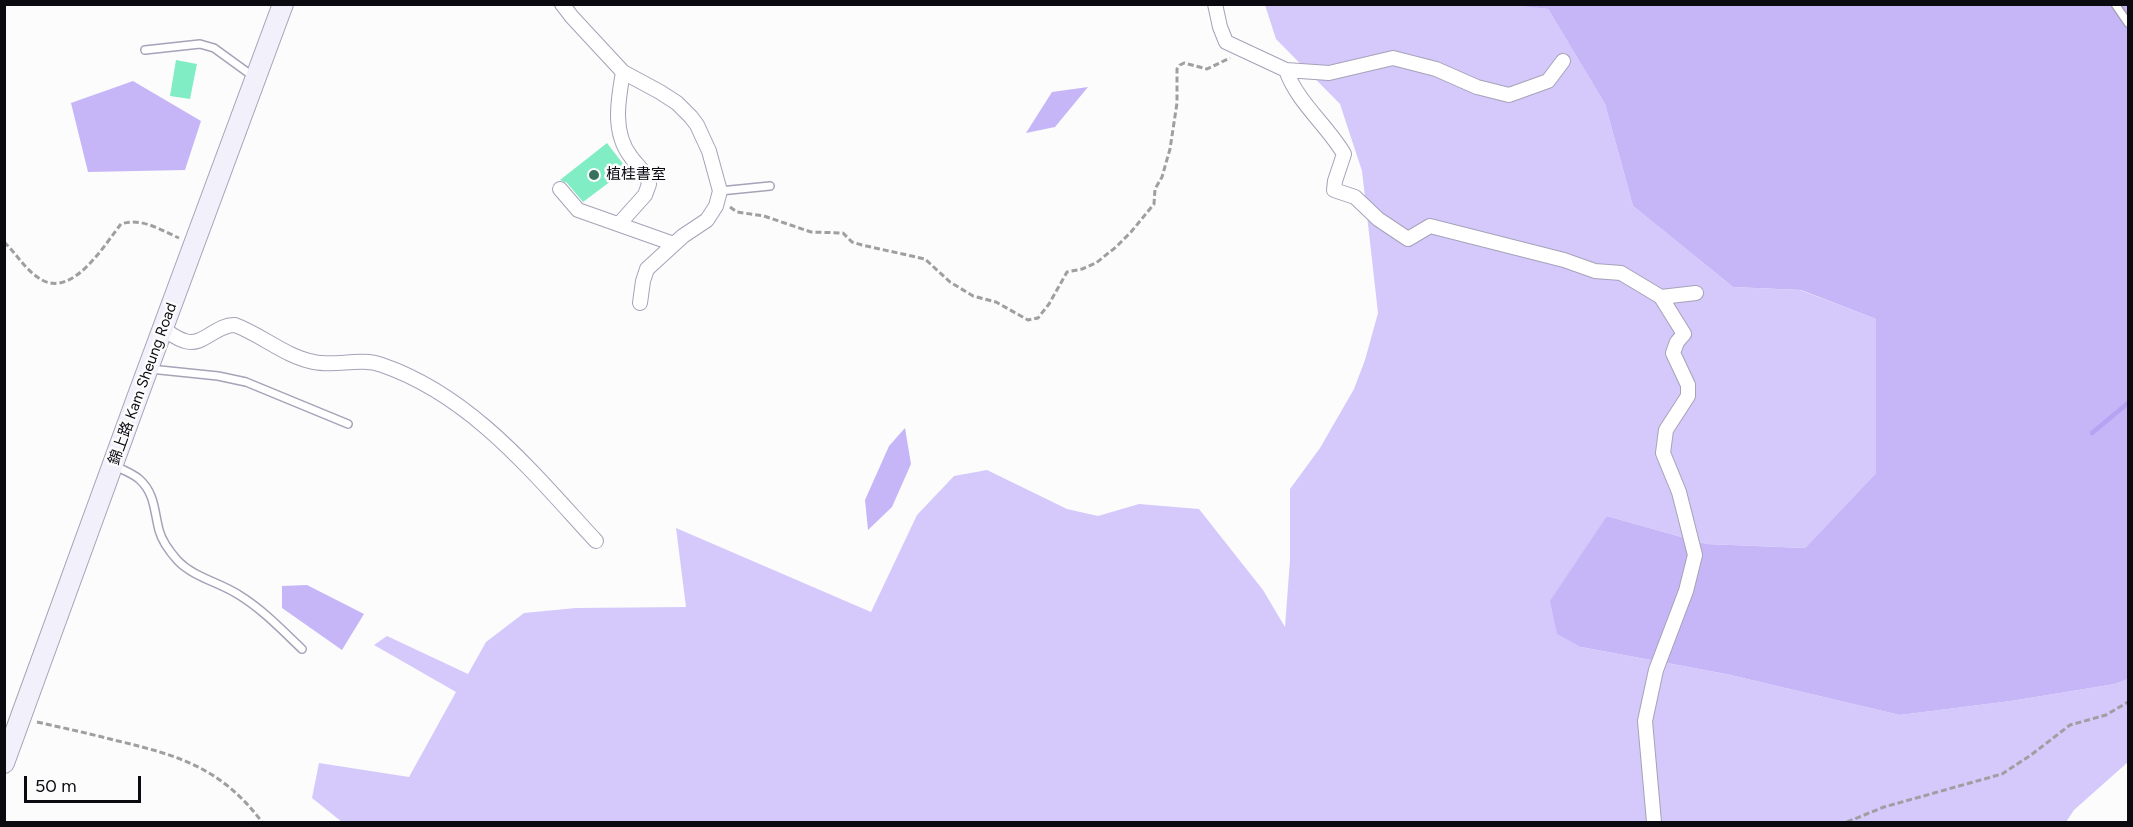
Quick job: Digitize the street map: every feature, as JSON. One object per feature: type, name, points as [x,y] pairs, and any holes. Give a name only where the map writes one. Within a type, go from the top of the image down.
[{"type":"main road","name":"錦上路 Kam Sheung Road","points":[[4,763],[283,4]]},
{"type":"street","points":[[562,4],[622,72],[677,103],[691,117],[709,151],[722,191],[707,220],[674,244],[647,269],[640,303]]},
{"type":"street","points":[[1215,4],[1226,42],[1286,70],[1329,74],[1393,58],[1436,69],[1478,87],[1509,94],[1548,81],[1563,61]]},
{"type":"street","points":[[1286,70],[1290,83],[1335,139],[1344,154],[1334,190],[1355,197],[1378,219],[1408,239],[1430,226],[1564,260],[1595,271],[1621,273],[1661,297],[1684,334],[1677,342],[1673,352],[1688,385],[1688,396],[1666,430],[1663,453],[1679,492],[1695,555],[1686,591],[1656,670],[1645,721],[1654,822]]},
{"type":"street","points":[[619,224],[645,195],[649,183],[646,175],[629,156],[617,124],[622,72]]},
{"type":"street","points":[[560,189],[578,210],[674,244]]},
{"type":"street","points":[[1661,297],[1696,293]]},
{"type":"street","points":[[163,330],[192,343],[202,340],[219,328],[235,325],[303,360],[317,363],[367,361],[400,372],[451,398],[474,416],[523,462],[596,541]]},
{"type":"lane","points":[[2115,4],[2128,23]]},
{"type":"lane","points":[[145,50],[201,44],[214,48],[256,78]]},
{"type":"lane","points":[[722,191],[770,186]]},
{"type":"lane","points":[[148,369],[218,376],[246,382],[348,424]]},
{"type":"lane","points":[[113,464],[140,480],[149,492],[154,503],[163,542],[179,562],[192,572],[237,593],[256,606],[302,649]]},
{"type":"path","points":[[722,191],[730,207],[737,212],[764,216],[811,232],[843,233],[852,242],[925,259],[950,282],[973,296],[996,302],[1023,318],[1032,320],[1041,316],[1066,272],[1096,263],[1131,232],[1154,204],[1155,189],[1162,177],[1170,149],[1177,103],[1177,69],[1180,65],[1184,63],[1207,69],[1233,56],[1237,47]]},
{"type":"path","points":[[4,243],[27,268],[45,282],[59,283],[70,281],[84,270],[121,224],[129,221],[138,221],[195,244]]},
{"type":"path","points":[[1847,822],[1884,807],[2002,774],[2070,725],[2106,715],[2128,702]]},
{"type":"path","points":[[20,718],[163,751],[185,759],[226,783],[246,802],[262,822]]},
{"type":"shaded area","points":[[1514,4],[1548,9],[1605,104],[1633,206],[1733,287],[1800,290],[1876,319],[1876,473],[1805,548],[1706,544],[1607,516],[1581,647],[1726,674],[1900,715],[2011,701],[2115,684],[2128,679],[2128,762],[2074,810],[2066,822],[342,822],[312,798],[319,763],[409,777],[456,692],[374,645],[387,636],[468,674],[486,642],[524,613],[576,608],[686,607],[676,528],[871,612],[917,515],[954,476],[987,470],[1067,509],[1098,516],[1139,504],[1199,509],[1263,590],[1285,627],[1290,560],[1290,489],[1320,448],[1354,389],[1378,313],[1362,171],[1340,104],[1276,39],[1265,5]]},
{"type":"shaded area","points":[[1514,5],[2128,5],[2128,679],[2115,684],[2011,701],[1900,715],[1726,674],[1581,647],[1557,634],[1550,601],[1607,516],[1706,544],[1805,548],[1876,473],[1876,319],[1801,290],[1733,287],[1633,206],[1605,104],[1548,9]]},
{"type":"shaded area","points":[[133,81],[201,121],[185,170],[88,172],[71,103]]},
{"type":"shaded area","points":[[1088,87],[1055,127],[1026,133],[1052,92]]},
{"type":"shaded area","points":[[905,428],[911,464],[892,507],[868,530],[865,500],[889,446]]},
{"type":"shaded area","points":[[307,585],[364,614],[342,650],[282,608],[282,586]]},
{"type":"building","points":[[176,60],[197,64],[190,99],[170,96]]},
{"type":"building","name":"植桂書室","points":[[607,143],[627,169],[583,202],[567,183],[560,180]]},
{"type":"waterway","points":[[2092,433],[2128,403]]},
{"type":"place","name":"植桂書室","points":[[594,175]]}]
